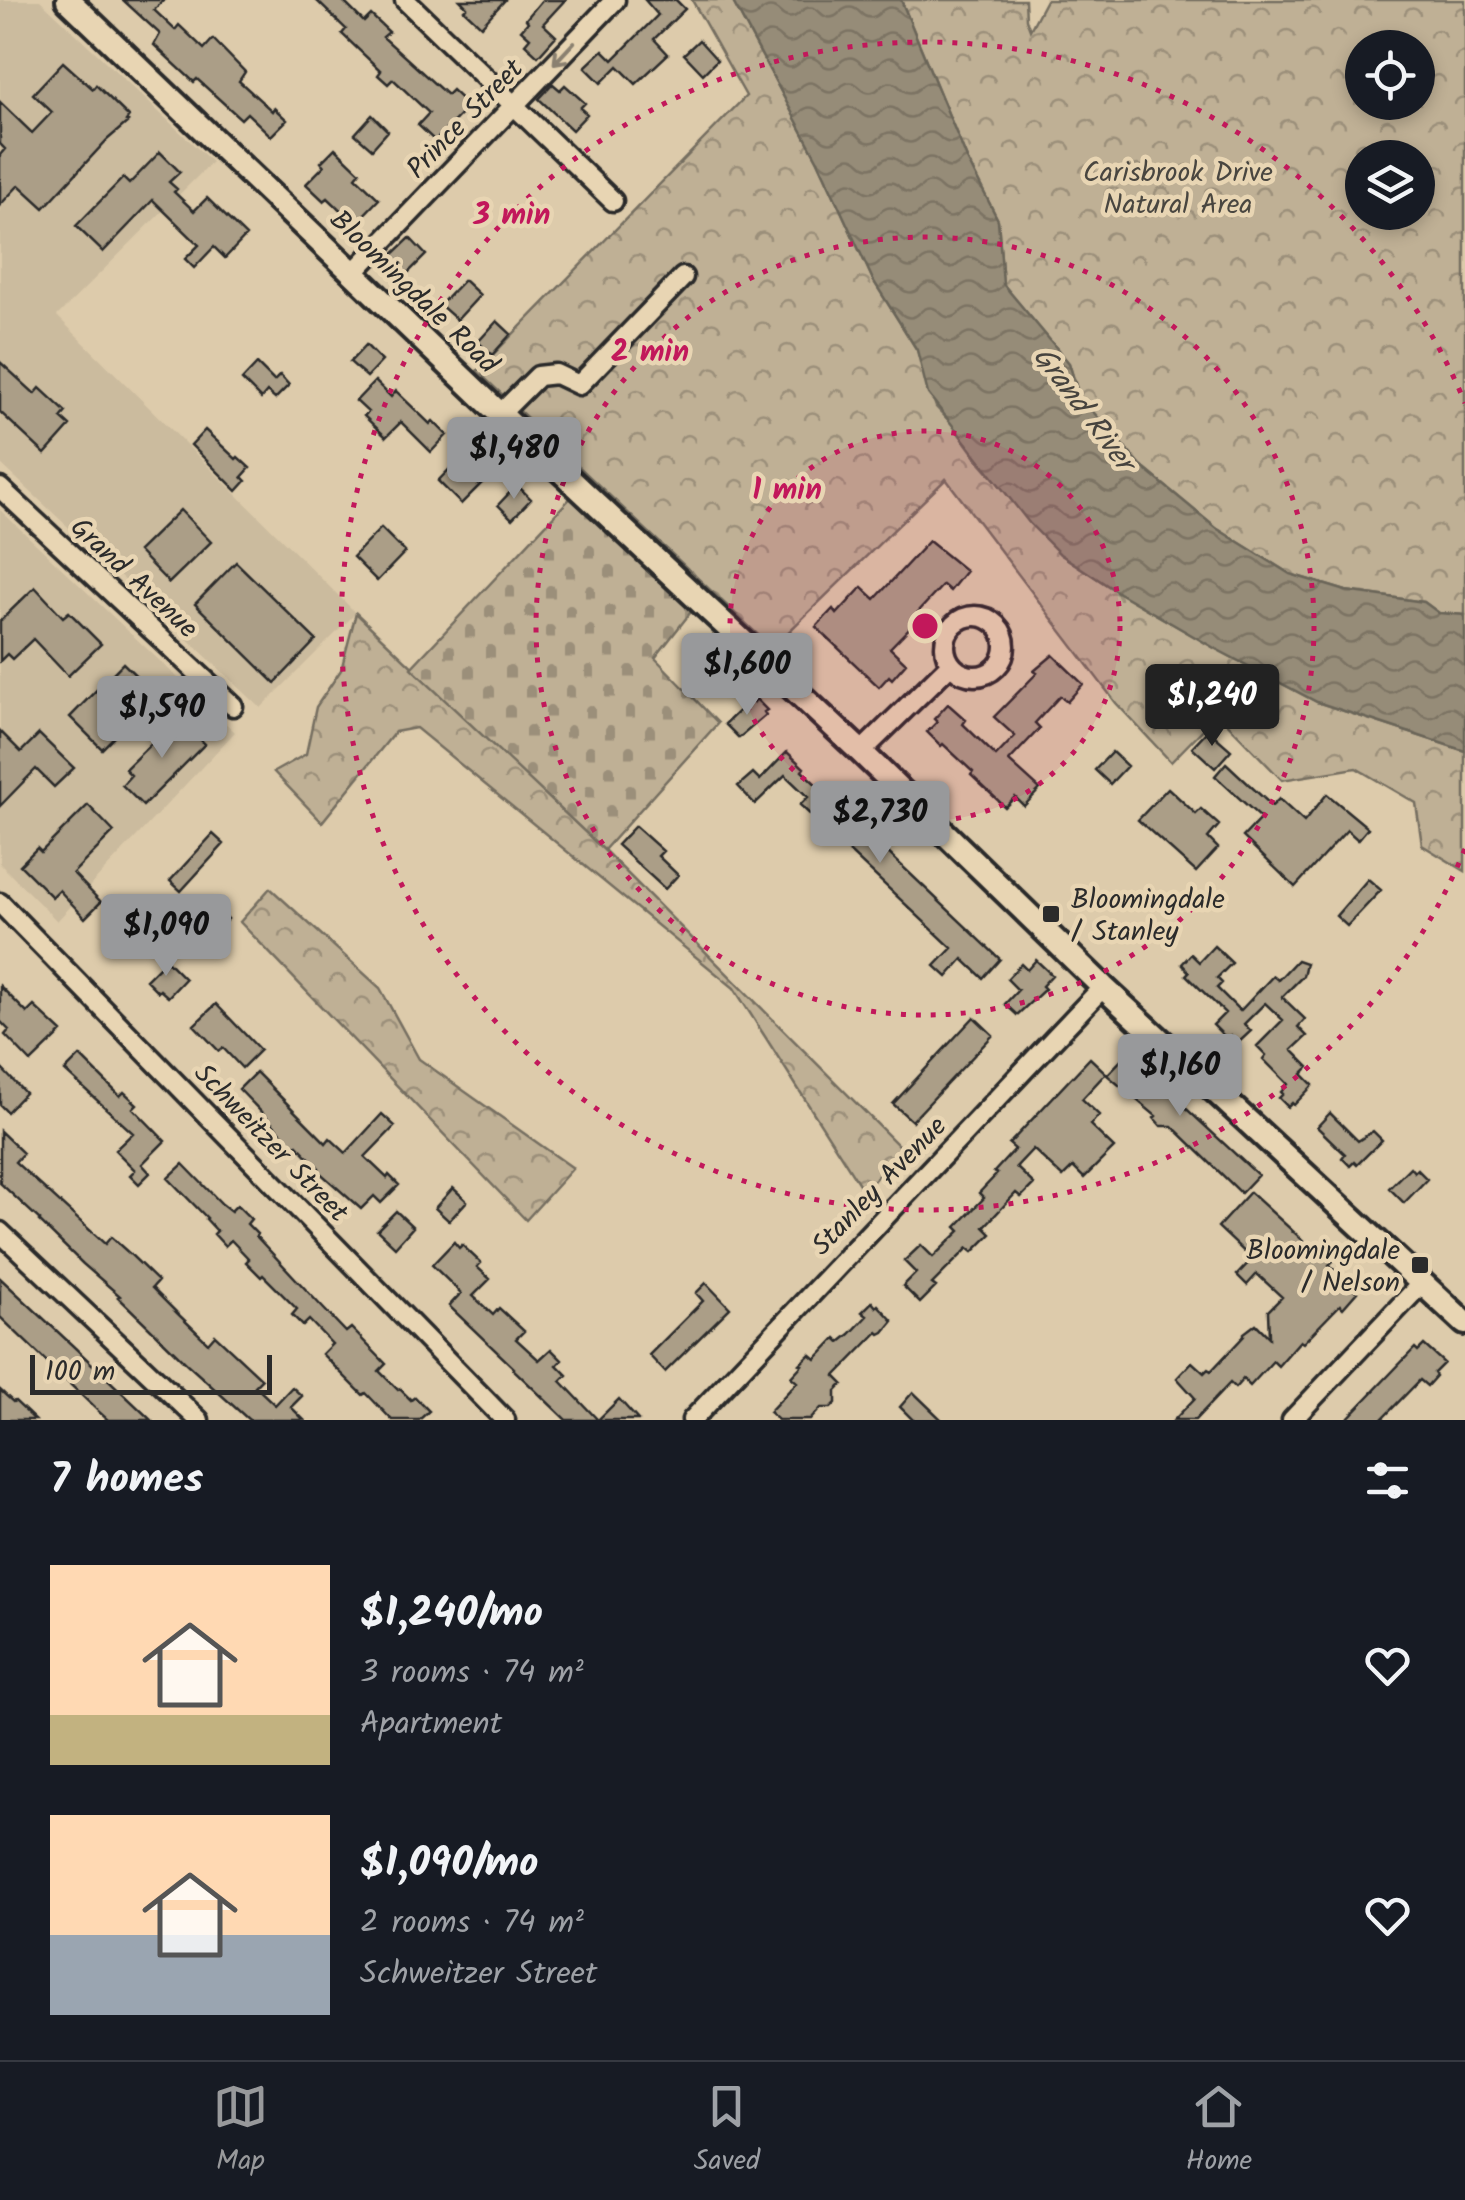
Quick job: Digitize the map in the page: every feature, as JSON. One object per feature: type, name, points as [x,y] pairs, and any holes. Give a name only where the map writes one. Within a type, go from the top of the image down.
[{"type":"main road","name":"Bloomingdale Road","points":[[68,0],[500,414],[861,752],[1103,987],[1465,1323]]},
{"type":"street","points":[[404,0],[613,202]]},
{"type":"street","name":"Prince Street","points":[[353,273],[614,0]]},
{"type":"street","points":[[500,414],[538,376],[556,374],[579,384],[683,276]]},
{"type":"street","name":"Grand Avenue","points":[[0,488],[233,706]]},
{"type":"street","points":[[861,752],[951,664]]},
{"type":"street","name":"Schweitzer Street","points":[[0,902],[505,1420]]},
{"type":"street","name":"Stanley Avenue","points":[[692,1420],[1103,987]]},
{"type":"street","points":[[0,1232],[199,1420]]},
{"type":"street","points":[[1292,1420],[1422,1282]]},
{"type":"shaded area","points":[[0,0],[40,0],[212,162],[57,316],[356,613],[261,708],[0,463]]},
{"type":"shaded area","points":[[0,510],[235,732],[57,921],[0,864]]},
{"type":"green space","points":[[692,0],[732,0],[818,161],[873,280],[917,350],[936,407],[1060,554],[1216,649],[1317,702],[1465,751],[1465,871],[1422,845],[1416,803],[1356,768],[1282,780],[1218,714],[1171,762],[1116,703],[946,479],[772,648],[477,371],[746,96]]},
{"type":"green space","name":"Carisbrook Drive Natural Area","points":[[901,0],[1025,0],[1030,30],[1046,0],[1465,0],[1465,615],[1439,613],[1424,602],[1346,591],[1290,574],[1216,528],[1141,466],[1079,396],[1069,363],[1003,284],[998,220],[967,159]]},
{"type":"green space","points":[[578,490],[698,603],[655,658],[718,723],[604,850],[411,668]]},
{"type":"green space","points":[[356,613],[604,850],[901,1148],[864,1192],[734,988],[416,728],[395,732],[322,822],[274,772],[306,754],[316,707],[341,670]]},
{"type":"green space","points":[[270,888],[380,988],[419,1059],[573,1168],[526,1220],[240,922]]},
{"type":"water","name":"Grand River","points":[[732,0],[901,0],[967,159],[998,220],[1003,284],[1069,363],[1079,396],[1141,466],[1216,528],[1290,574],[1346,591],[1424,602],[1439,613],[1465,615],[1465,751],[1317,702],[1119,593],[1060,554],[1030,524],[928,394],[917,350],[873,280],[818,161]]},
{"type":"building","points":[[123,0],[164,0],[154,10],[175,30],[179,25],[204,49],[213,39],[245,72],[239,81],[287,120],[271,136],[247,113],[241,119],[154,45],[160,34]]},
{"type":"building","points":[[316,0],[342,0],[364,22],[371,15],[389,32],[383,37],[447,95],[452,90],[469,106],[435,141],[418,125],[429,113],[393,79],[388,84],[378,75],[381,71],[342,34],[346,29]]},
{"type":"building","points":[[460,0],[505,0],[481,26],[464,10],[467,7]]},
{"type":"building","points":[[542,0],[565,0],[543,24],[556,36],[538,56],[525,44],[530,38],[521,30]]},
{"type":"building","points":[[645,0],[676,0],[685,9],[654,39],[668,54],[636,84],[618,66],[601,83],[585,67],[603,50],[613,60],[658,15]]},
{"type":"building","points":[[699,40],[717,60],[703,74],[684,54]]},
{"type":"building","points":[[63,62],[93,89],[96,85],[129,117],[128,122],[44,208],[19,185],[0,205],[0,155],[5,149],[0,144],[0,102],[32,133],[52,112],[33,94]]},
{"type":"building","points":[[553,84],[560,90],[565,85],[585,103],[580,108],[587,114],[572,130],[539,99]]},
{"type":"building","points":[[372,115],[388,131],[372,149],[355,134]]},
{"type":"building","points":[[335,148],[360,172],[356,177],[379,199],[355,224],[328,198],[324,201],[306,184]]},
{"type":"building","points":[[160,152],[180,172],[169,182],[177,189],[174,192],[194,211],[207,198],[246,236],[225,258],[214,247],[194,268],[185,259],[199,245],[153,200],[103,252],[76,226],[123,178],[129,184]]},
{"type":"building","points":[[410,238],[426,255],[405,276],[388,259]]},
{"type":"building","points":[[464,280],[480,295],[457,320],[440,305]]},
{"type":"building","points":[[497,321],[511,334],[492,355],[478,342]]},
{"type":"building","points":[[366,345],[382,361],[367,377],[350,362]]},
{"type":"building","points":[[0,362],[35,394],[40,388],[66,412],[61,418],[70,426],[45,454],[0,412]]},
{"type":"building","points":[[257,364],[274,381],[280,375],[289,385],[275,399],[267,392],[261,399],[242,380]]},
{"type":"building","points":[[375,381],[391,397],[396,391],[447,435],[431,452],[401,422],[386,437],[364,416],[368,412],[356,401]]},
{"type":"building","points":[[205,430],[250,468],[237,491],[191,445]]},
{"type":"building","points":[[467,451],[484,467],[475,476],[482,483],[461,504],[438,481]]},
{"type":"building","points":[[517,485],[531,499],[512,519],[498,505]]},
{"type":"building","points":[[180,510],[211,542],[169,583],[138,551]]},
{"type":"building","points":[[381,528],[405,552],[377,581],[353,557]]},
{"type":"building","points":[[929,541],[966,571],[950,591],[943,585],[918,612],[922,615],[890,648],[906,663],[879,687],[816,627],[833,609],[837,614],[862,587],[875,599]]},
{"type":"building","points":[[236,562],[316,640],[275,683],[195,604]]},
{"type":"building","points":[[35,587],[63,617],[69,612],[101,644],[68,676],[33,639],[12,659],[7,654],[0,661],[0,621]]},
{"type":"building","points":[[1053,655],[1083,684],[1067,702],[1060,696],[1035,723],[1040,728],[1009,761],[1040,789],[1024,806],[1015,797],[1005,807],[971,775],[973,772],[927,732],[948,704],[996,756],[1015,736],[994,717]]},
{"type":"building","points":[[123,663],[156,695],[102,749],[70,717]]},
{"type":"building","points":[[751,699],[767,710],[766,715],[739,738],[725,724]]},
{"type":"building","points":[[178,717],[205,744],[143,806],[122,785],[131,775],[125,769]]},
{"type":"building","points":[[1208,730],[1231,750],[1215,768],[1192,747]]},
{"type":"building","points":[[0,731],[21,752],[39,734],[74,768],[54,787],[36,769],[0,806]]},
{"type":"building","points":[[787,752],[804,768],[802,771],[1000,959],[983,978],[963,959],[947,977],[935,966],[952,948],[800,805],[808,797],[785,775],[755,804],[738,786],[753,773],[760,780]]},
{"type":"building","points":[[1112,752],[1127,766],[1110,784],[1095,770]]},
{"type":"building","points":[[1226,763],[1272,806],[1279,799],[1304,822],[1327,794],[1368,828],[1358,840],[1347,830],[1295,887],[1243,837],[1261,818],[1215,776]]},
{"type":"building","points":[[1168,788],[1196,814],[1201,809],[1219,825],[1208,838],[1218,848],[1196,872],[1138,820]]},
{"type":"building","points":[[88,805],[114,832],[73,873],[101,902],[85,918],[59,890],[52,897],[20,865],[37,848],[41,852]]},
{"type":"building","points":[[635,826],[663,851],[658,856],[678,875],[665,889],[617,845]]},
{"type":"building","points":[[213,834],[224,844],[181,891],[170,881]]},
{"type":"building","points":[[1368,879],[1381,890],[1347,926],[1336,916]]},
{"type":"building","points":[[214,904],[228,919],[206,939],[192,924]]},
{"type":"building","points":[[1214,946],[1232,963],[1217,978],[1222,983],[1217,988],[1240,1011],[1273,976],[1278,980],[1297,960],[1306,963],[1303,976],[1282,997],[1305,1019],[1298,1027],[1307,1036],[1292,1050],[1309,1067],[1302,1074],[1313,1085],[1294,1105],[1288,1107],[1279,1098],[1288,1084],[1263,1059],[1266,1055],[1257,1046],[1283,1020],[1265,1003],[1244,1024],[1251,1031],[1238,1043],[1231,1036],[1228,1040],[1213,1025],[1225,1013],[1186,975],[1189,972],[1182,964],[1191,954],[1199,962]]},
{"type":"building","points":[[166,960],[185,979],[168,997],[146,980]]},
{"type":"building","points":[[1036,960],[1052,975],[1042,986],[1045,989],[1017,1015],[1005,1004],[1018,990],[1007,979],[1021,964],[1027,970]]},
{"type":"building","points":[[0,986],[27,1013],[34,1006],[62,1032],[31,1062],[5,1035],[9,1030],[0,1021]]},
{"type":"building","points":[[216,1004],[260,1050],[242,1068],[194,1025]]},
{"type":"building","points":[[974,1017],[993,1035],[912,1121],[893,1104]]},
{"type":"building","points":[[1131,1050],[1155,1072],[1151,1076],[1258,1175],[1241,1193],[1172,1126],[1161,1126],[1156,1116],[1107,1075]]},
{"type":"building","points":[[80,1056],[120,1096],[124,1092],[137,1104],[133,1108],[165,1141],[142,1164],[150,1173],[139,1184],[130,1175],[135,1170],[115,1150],[133,1133],[65,1071]]},
{"type":"building","points":[[1090,1058],[1106,1073],[1082,1099],[1099,1115],[1090,1125],[1114,1148],[1084,1178],[1073,1167],[1063,1177],[1033,1149],[1016,1167],[1034,1184],[1021,1197],[1016,1193],[984,1227],[991,1234],[973,1252],[968,1248],[932,1284],[936,1287],[920,1303],[903,1286],[916,1273],[904,1261],[921,1245],[933,1257],[960,1231],[956,1227],[984,1198],[979,1193],[1015,1149],[1009,1144]]},
{"type":"building","points":[[0,1067],[25,1093],[7,1112],[0,1105]]},
{"type":"building","points":[[256,1072],[326,1143],[330,1138],[346,1153],[382,1114],[395,1126],[365,1157],[399,1185],[381,1203],[374,1196],[361,1209],[317,1170],[239,1089]]},
{"type":"building","points":[[1330,1113],[1358,1141],[1373,1131],[1382,1140],[1357,1165],[1354,1162],[1350,1166],[1342,1158],[1345,1154],[1317,1127]]},
{"type":"building","points":[[0,1131],[23,1153],[15,1162],[105,1244],[111,1237],[131,1255],[158,1281],[152,1288],[208,1343],[215,1335],[262,1379],[255,1386],[275,1405],[292,1387],[302,1396],[291,1407],[304,1420],[249,1420],[187,1364],[0,1183]]},
{"type":"building","points":[[183,1164],[222,1204],[231,1211],[237,1205],[251,1219],[247,1224],[256,1236],[323,1308],[346,1332],[351,1328],[386,1364],[379,1371],[429,1411],[419,1420],[392,1420],[322,1354],[332,1344],[309,1320],[303,1326],[292,1315],[297,1309],[246,1262],[249,1259],[231,1240],[225,1246],[207,1218],[168,1178]]},
{"type":"building","points":[[1410,1167],[1427,1179],[1404,1203],[1389,1188]]},
{"type":"building","points":[[453,1188],[467,1201],[449,1221],[435,1208]]},
{"type":"building","points":[[1250,1192],[1319,1255],[1323,1251],[1333,1261],[1329,1265],[1357,1292],[1303,1343],[1300,1341],[1278,1366],[1273,1361],[1250,1386],[1243,1379],[1235,1388],[1230,1383],[1195,1420],[1174,1420],[1195,1398],[1177,1378],[1192,1362],[1204,1373],[1211,1371],[1256,1324],[1269,1337],[1268,1311],[1282,1297],[1257,1274],[1247,1285],[1237,1275],[1252,1259],[1218,1227]]},
{"type":"building","points":[[396,1211],[413,1227],[395,1247],[377,1230]]},
{"type":"building","points":[[454,1242],[481,1263],[477,1267],[490,1279],[473,1296],[493,1315],[499,1308],[524,1331],[516,1339],[539,1360],[551,1349],[562,1360],[557,1365],[567,1375],[561,1381],[598,1420],[566,1420],[449,1306],[461,1293],[432,1265]]},
{"type":"building","points":[[0,1278],[151,1420],[108,1420],[98,1411],[0,1317]]},
{"type":"building","points":[[706,1283],[730,1308],[665,1372],[649,1355],[703,1301],[696,1293]]},
{"type":"building","points":[[872,1302],[893,1321],[835,1376],[843,1384],[836,1391],[836,1403],[831,1408],[821,1408],[810,1420],[778,1420],[769,1412],[797,1382],[791,1377],[800,1364],[810,1354],[816,1359],[836,1338],[840,1342],[850,1334],[867,1316],[862,1312]]},
{"type":"building","points":[[1424,1345],[1444,1363],[1427,1386],[1420,1380],[1381,1420],[1346,1420],[1415,1348],[1418,1351]]},
{"type":"building","points":[[0,1390],[15,1401],[35,1420],[0,1420]]},
{"type":"building","points":[[913,1392],[942,1420],[913,1420],[900,1407]]},
{"type":"building","points":[[619,1399],[638,1420],[598,1420]]},
{"type":"place","name":"Bloomingdale / Stanley","points":[[1051,914]]},
{"type":"place","name":"Bloomingdale / Nelson","points":[[1420,1265]]}]
